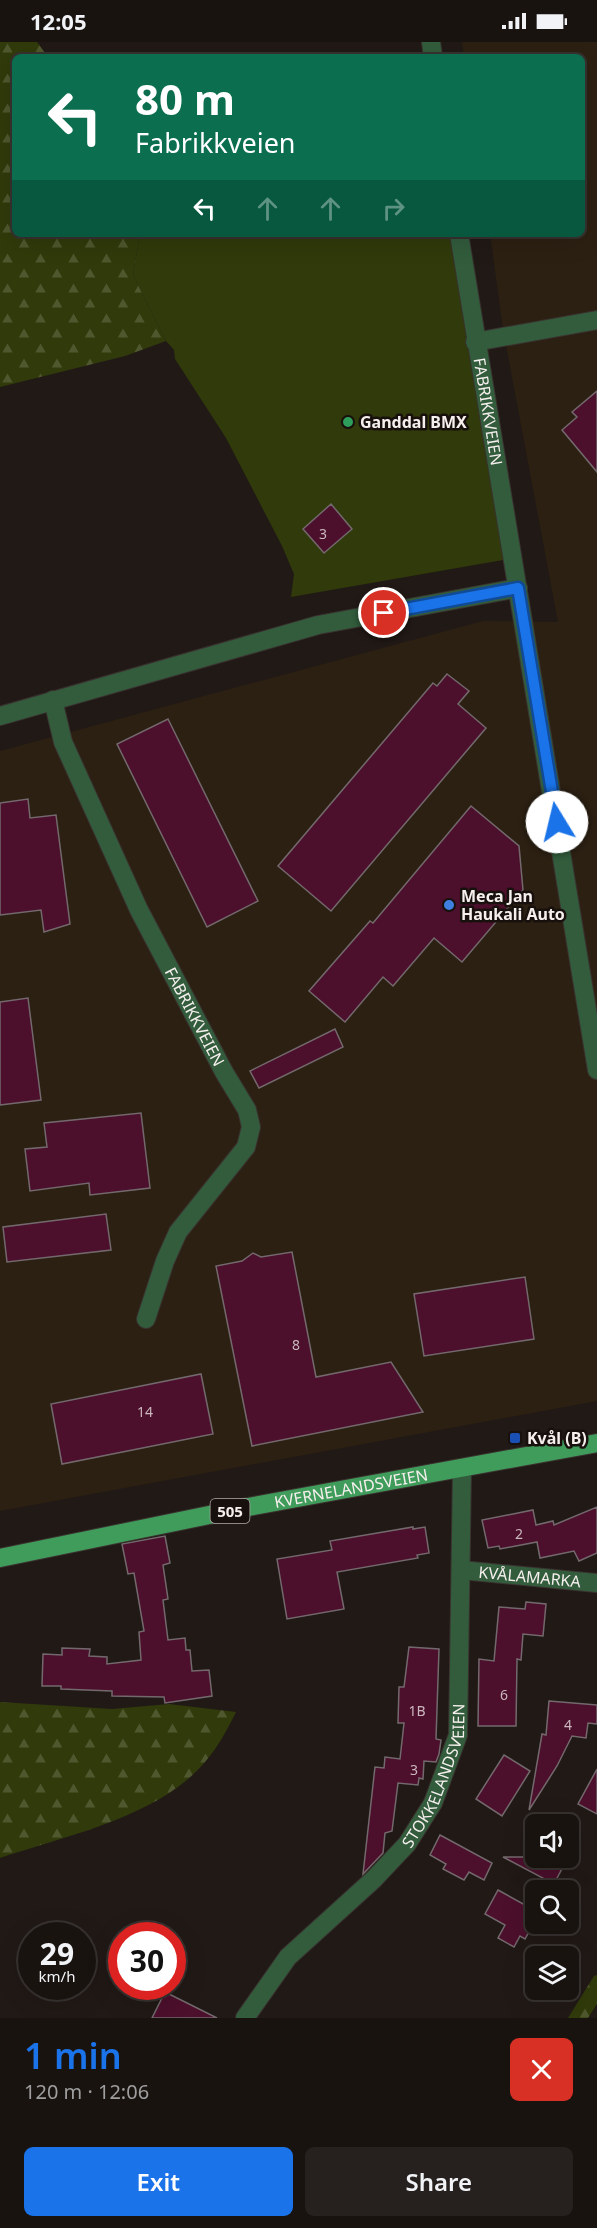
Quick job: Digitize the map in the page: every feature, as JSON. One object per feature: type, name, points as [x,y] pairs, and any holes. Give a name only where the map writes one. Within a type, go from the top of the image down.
[{"type":"main road","name":"KVERNELANDSVEIEN","points":[[0,1558],[248,1507],[597,1443]]},
{"type":"street","name":"FABRIKKVEIEN","points":[[459,237],[597,1070]]},
{"type":"street","points":[[475,342],[597,320]]},
{"type":"street","points":[[0,716],[318,625],[518,588]]},
{"type":"street","name":"FABRIKKVEIEN","points":[[53,700],[63,742],[139,910],[247,1110],[250,1127],[246,1146],[178,1232],[165,1261],[146,1319]]},
{"type":"street","name":"STOKKELANDSVEIEN","points":[[245,2018],[288,1958],[374,1879],[407,1844],[433,1803],[458,1735],[462,1469]]},
{"type":"street","name":"KVÅLAMARKA","points":[[461,1570],[597,1583]]},
{"type":"shaded area","points":[[462,42],[597,42],[597,1401],[0,1511],[0,751],[483,621],[558,622],[503,329],[490,237],[585,237],[585,54],[464,54]]},
{"type":"green space","points":[[0,42],[37,42],[46,54],[12,54],[12,237],[139,237],[133,275],[166,341],[125,356],[0,387]]},
{"type":"green space","name":"Ganddal BMX","points":[[139,237],[453,237],[503,560],[291,597],[294,574],[282,546],[226,438],[175,359],[174,350],[166,341],[133,275]]},
{"type":"green space","points":[[0,1702],[112,1709],[169,1704],[236,1712],[222,1738],[205,1762],[186,1781],[163,1797],[110,1822],[0,1858]]},
{"type":"green space","points":[[597,1975],[597,2004],[588,2018],[568,2018],[594,1976]]},
{"type":"building","points":[[597,391],[597,472],[562,430],[577,417],[572,412]]},
{"type":"building","points":[[331,504],[352,529],[324,553],[303,529]]},
{"type":"building","points":[[447,674],[469,691],[458,704],[486,728],[331,911],[278,866],[433,683],[437,686]]},
{"type":"building","points":[[168,719],[258,901],[207,927],[117,744]]},
{"type":"building","points":[[28,799],[30,818],[56,815],[70,924],[44,932],[41,910],[0,915],[0,803]]},
{"type":"building","points":[[471,806],[519,846],[523,890],[462,962],[434,938],[393,986],[383,977],[345,1022],[309,991],[370,921],[373,923]]},
{"type":"building","points":[[28,998],[41,1100],[0,1105],[0,1002]]},
{"type":"building","points":[[335,1029],[343,1047],[259,1088],[250,1071]]},
{"type":"building","points":[[141,1113],[150,1188],[90,1195],[89,1183],[30,1191],[25,1149],[47,1147],[44,1123]]},
{"type":"building","points":[[106,1214],[111,1250],[7,1262],[3,1227]]},
{"type":"building","points":[[292,1252],[316,1377],[391,1362],[423,1412],[252,1446],[216,1266],[242,1261],[253,1253],[261,1257]]},
{"type":"building","points":[[525,1277],[534,1339],[424,1356],[414,1294]]},
{"type":"building","points":[[201,1374],[213,1434],[62,1464],[51,1404]]},
{"type":"building","points":[[597,1507],[597,1553],[579,1561],[574,1551],[540,1558],[537,1542],[500,1549],[499,1546],[488,1548],[482,1520],[533,1510],[536,1525],[553,1521],[554,1525]]},
{"type":"building","points":[[413,1527],[413,1529],[425,1527],[429,1553],[417,1555],[418,1558],[337,1572],[344,1609],[287,1619],[277,1559],[332,1550],[330,1541]]},
{"type":"building","points":[[165,1536],[170,1563],[163,1565],[168,1599],[163,1600],[168,1640],[185,1638],[186,1650],[190,1650],[192,1671],[209,1670],[212,1696],[165,1703],[164,1697],[112,1696],[112,1691],[42,1686],[43,1654],[62,1655],[62,1648],[90,1649],[89,1656],[107,1657],[107,1664],[141,1660],[139,1632],[144,1631],[134,1573],[128,1574],[122,1544]]},
{"type":"building","points":[[526,1602],[546,1604],[543,1636],[523,1634],[521,1660],[517,1659],[516,1726],[478,1726],[479,1659],[494,1661],[499,1607],[525,1609]]},
{"type":"building","points":[[409,1647],[439,1649],[436,1739],[441,1740],[439,1754],[436,1762],[424,1761],[423,1779],[419,1778],[418,1785],[398,1783],[392,1831],[385,1833],[383,1853],[363,1874],[375,1767],[384,1768],[385,1757],[400,1759],[404,1723],[398,1723],[399,1687],[404,1687]]},
{"type":"building","points":[[549,1701],[597,1705],[597,1724],[588,1723],[586,1738],[572,1736],[557,1766],[529,1810],[542,1734],[546,1735]]},
{"type":"building","points":[[504,1755],[530,1771],[502,1816],[476,1799]]},
{"type":"building","points":[[597,1769],[597,1814],[578,1804]]},
{"type":"building","points":[[440,1835],[492,1863],[484,1880],[469,1872],[464,1880],[443,1869],[446,1864],[430,1855]]},
{"type":"building","points":[[503,1857],[525,1857],[525,1868],[562,1868],[556,1880],[546,1880]]},
{"type":"building","points":[[498,1890],[525,1905],[525,1934],[528,1934],[525,1939],[520,1936],[514,1947],[498,1938],[505,1925],[485,1914]]},
{"type":"building","points":[[161,2000],[181,2000],[217,2018],[152,2018]]},
{"type":"place","name":"Ganddal BMX","points":[[348,422]]},
{"type":"place","name":"Meca Jan Haukali Auto","points":[[449,905]]},
{"type":"place","name":"Kvål (B)","points":[[515,1438]]},
{"type":"route","points":[[384,613],[518,588],[557,822]]}]
